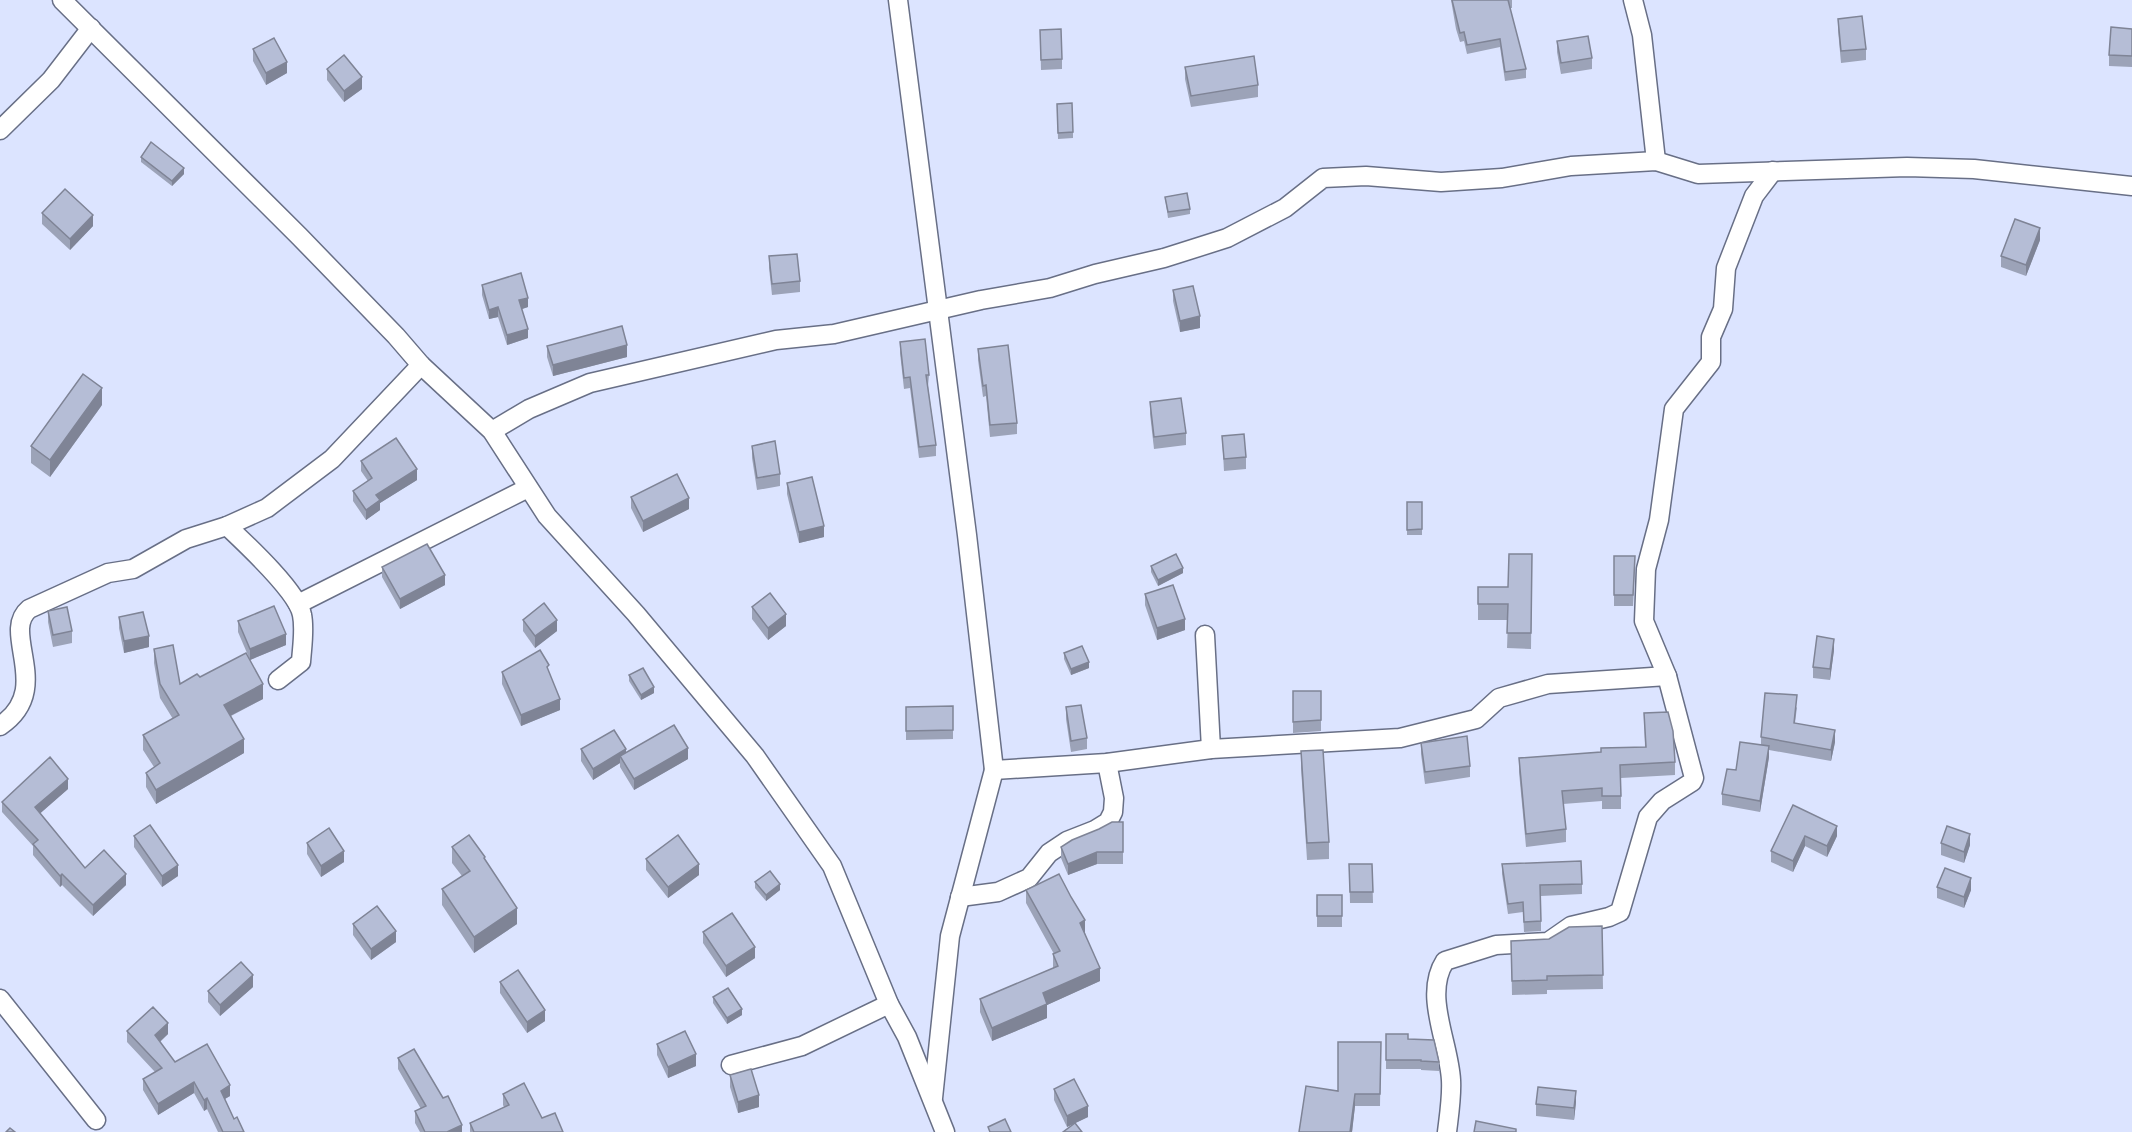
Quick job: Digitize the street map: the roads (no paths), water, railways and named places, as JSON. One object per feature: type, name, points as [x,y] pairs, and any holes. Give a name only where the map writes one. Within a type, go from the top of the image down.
[{"type":"street","points":[[62,0],[307,245],[396,336],[421,365],[492,431],[547,516],[636,614],[755,756],[832,866],[889,1004],[907,1037],[945,1132]]},
{"type":"street","points":[[898,0],[939,311],[993,770],[950,936],[933,1102]]},
{"type":"street","points":[[1633,0],[1642,34],[1656,161]]},
{"type":"street","points":[[0,130],[51,80],[91,28]]},
{"type":"street","points":[[492,431],[529,409],[590,383],[776,340],[834,334],[981,300],[1050,288],[1095,274],[1164,258],[1227,238],[1285,208],[1323,178],[1366,176],[1441,182],[1502,178],[1571,166],[1656,161],[1698,174],[1906,167],[1974,169],[2132,186]]},
{"type":"street","points":[[1447,1132],[1451,1081],[1435,993],[1438,972],[1445,961],[1496,945],[1548,942],[1571,926],[1620,912],[1648,817],[1662,801],[1692,782],[1694,778],[1667,676],[1644,621],[1646,569],[1659,520],[1674,409],[1711,362],[1711,337],[1723,309],[1726,268],[1754,196],[1773,171]]},
{"type":"street","points":[[0,726],[8,721],[20,705],[27,686],[18,625],[22,614],[108,573],[134,569],[186,539],[227,526],[267,508],[332,459],[421,365]]},
{"type":"street","points":[[298,604],[528,488]]},
{"type":"street","points":[[227,526],[262,560],[298,604],[302,615],[301,662],[278,680]]},
{"type":"street","points":[[1205,635],[1211,749]]},
{"type":"street","points":[[993,770],[1107,763],[1211,749],[1400,738],[1476,719],[1500,698],[1548,684],[1667,676]]},
{"type":"street","points":[[960,897],[998,892],[1029,878],[1049,853],[1067,841],[1108,822],[1113,812],[1114,798],[1107,763]]},
{"type":"street","points":[[0,999],[96,1120]]},
{"type":"street","points":[[731,1065],[802,1046],[889,1004]]}]
